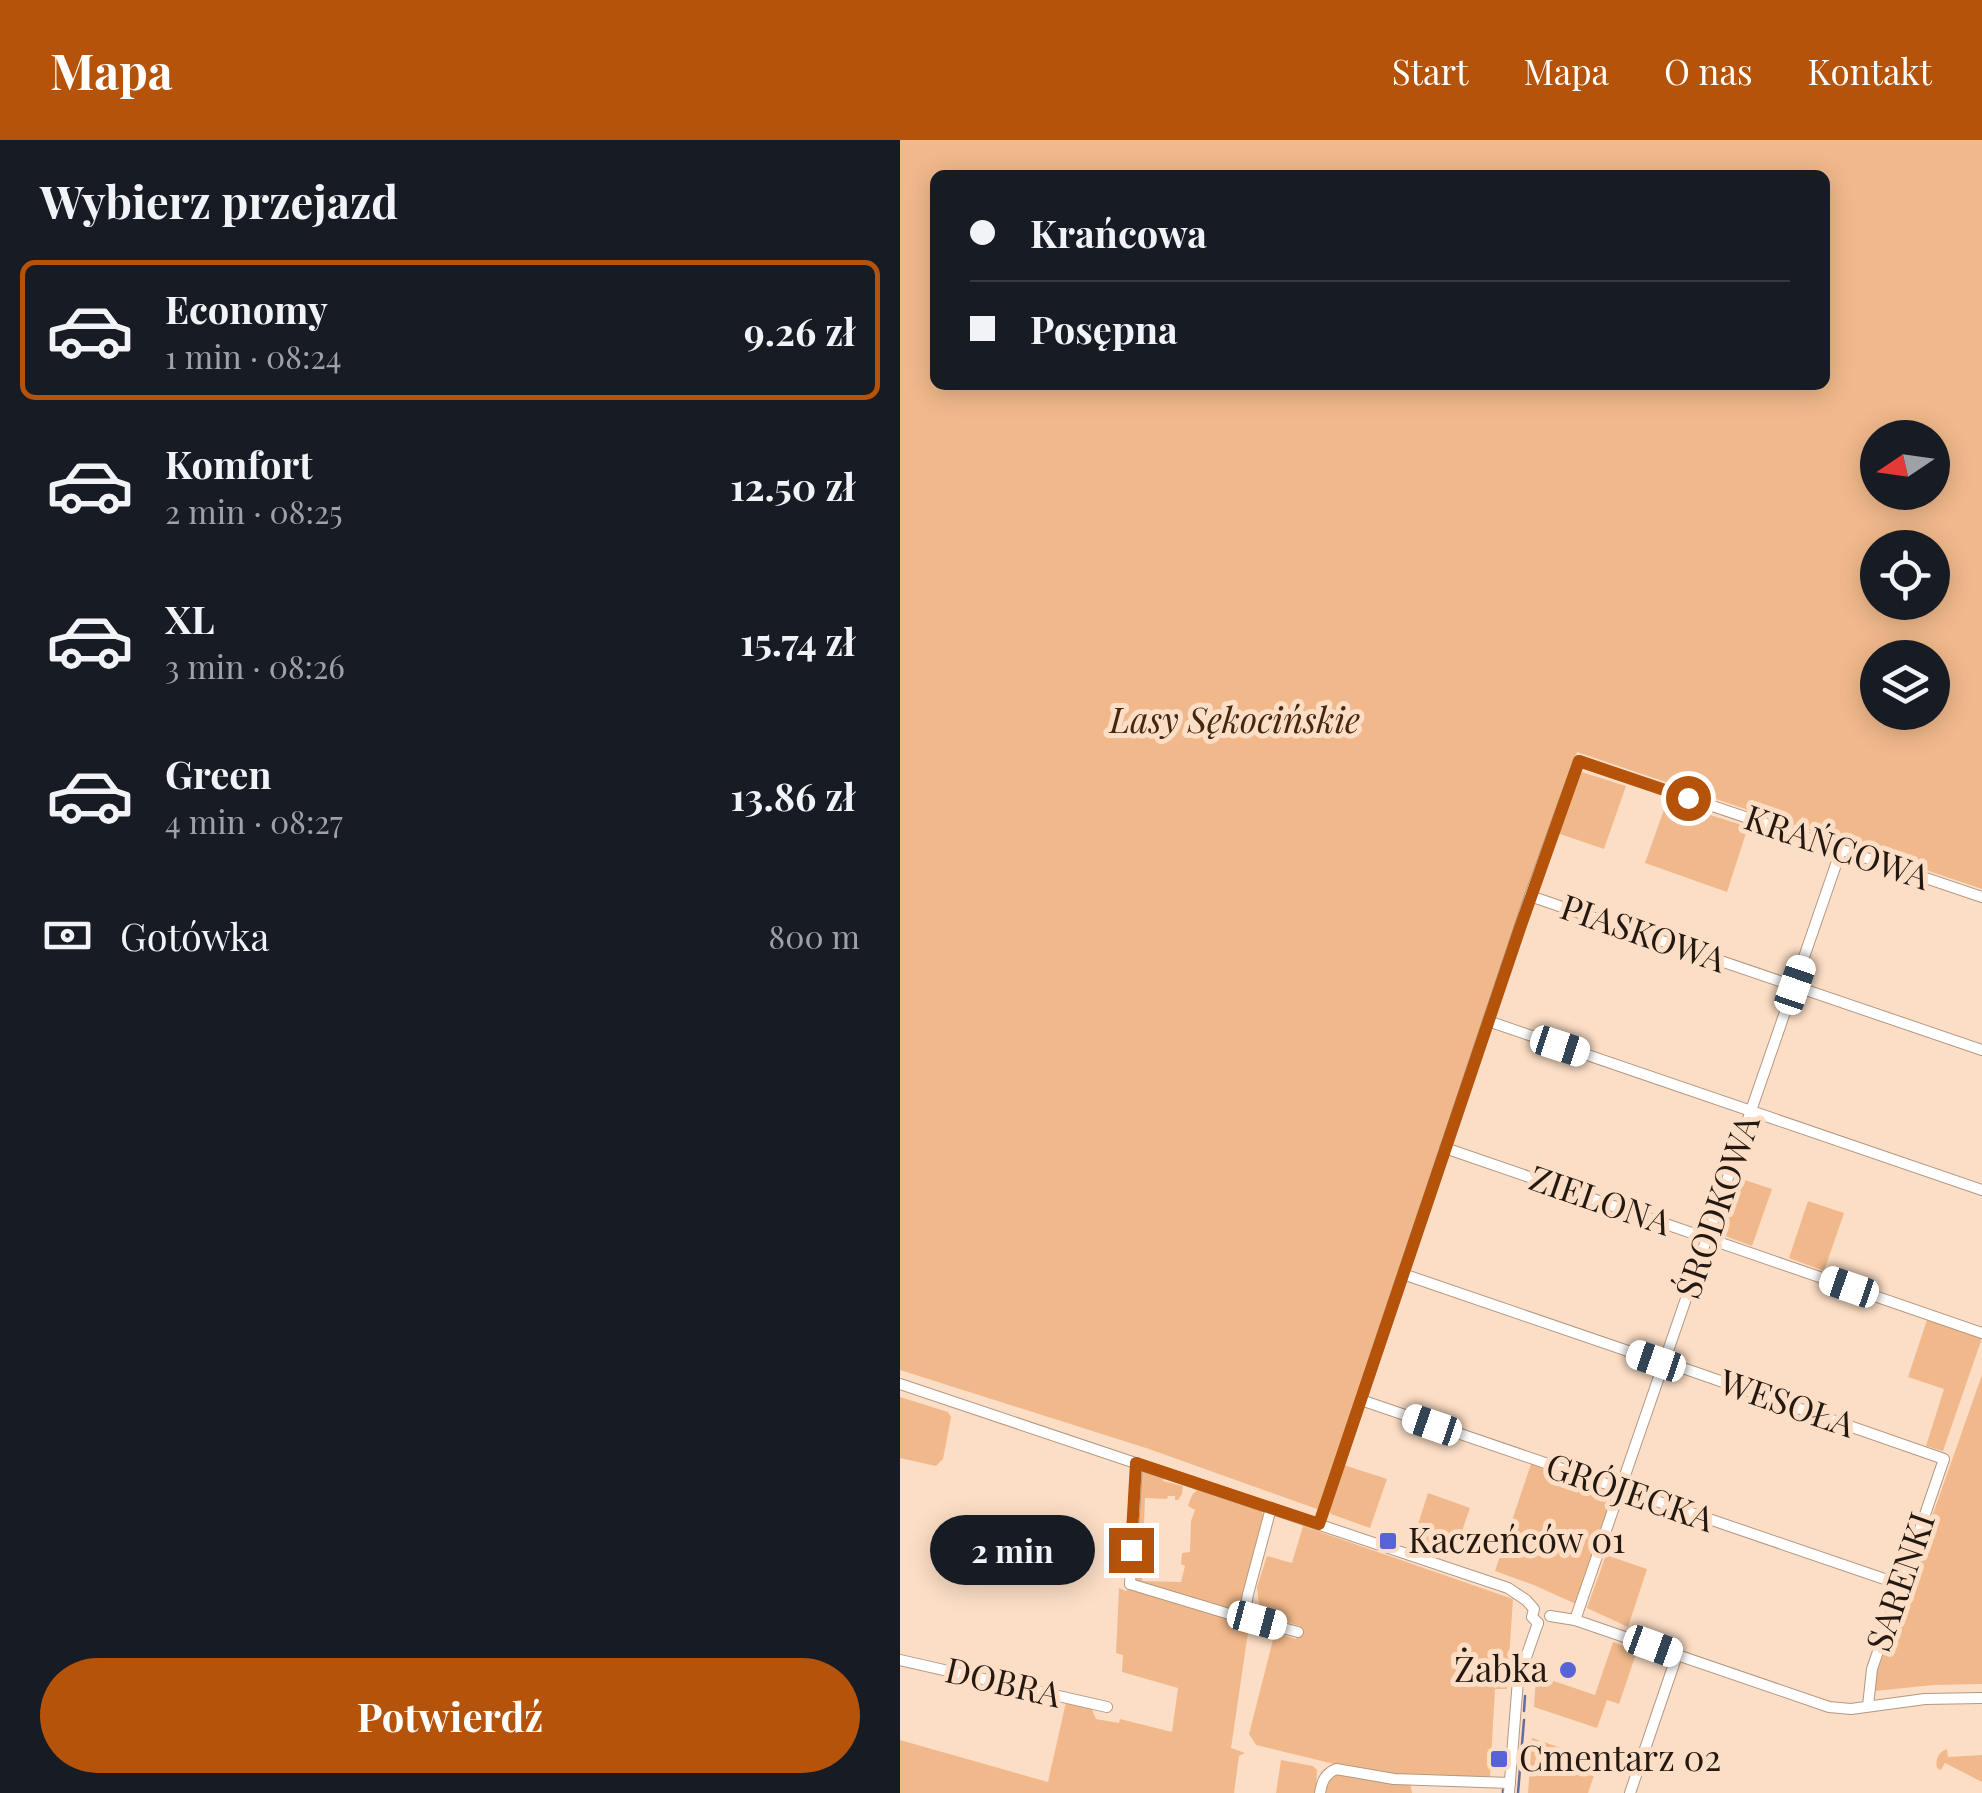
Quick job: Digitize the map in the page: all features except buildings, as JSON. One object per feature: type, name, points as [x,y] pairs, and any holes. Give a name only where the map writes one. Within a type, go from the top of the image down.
[{"type":"street","name":"KRAŃCOWA","points":[[1530,896],[1579,761],[1982,897]]},
{"type":"street","name":"ŚRODKOWA","points":[[1575,1620],[1841,850]]},
{"type":"street","name":"PIASKOWA","points":[[1530,896],[1982,1050]]},
{"type":"street","points":[[1319,1524],[1530,896]]},
{"type":"street","points":[[1488,1021],[1982,1190]]},
{"type":"street","name":"ZIELONA","points":[[1445,1148],[1982,1333]]},
{"type":"street","name":"WESOŁA","points":[[1403,1274],[1944,1459]]},
{"type":"street","points":[[900,1384],[1508,1588],[1534,1609]]},
{"type":"street","name":"GRÓJECKA","points":[[1360,1400],[1899,1584]]},
{"type":"street","name":"SARENKI","points":[[1868,1706],[1872,1669],[1944,1459]]},
{"type":"street","points":[[1136,1463],[1130,1584],[1298,1632]]},
{"type":"street","points":[[1244,1616],[1271,1508]]},
{"type":"street","points":[[1542,1605],[1550,1616],[1546,1622],[1538,1623],[1532,1617],[1534,1609],[1542,1605]]},
{"type":"street","points":[[1550,1616],[1575,1620],[1822,1706],[1842,1709],[1924,1699],[1982,1698]]},
{"type":"street","points":[[1320,1793],[1323,1780],[1336,1769],[1379,1778],[1510,1788],[1518,1680],[1538,1623]]},
{"type":"street","points":[[1630,1793],[1677,1655]]},
{"type":"street","name":"DOBRA","points":[[900,1660],[1107,1707]]},
{"type":"street","points":[[1417,1793],[1418,1779]]},
{"type":"green space","name":"Lasy Sękocińskie","points":[[900,140],[1982,140],[1982,889],[1577,752],[1320,1510],[1149,1449],[900,1370]]},
{"type":"green space","points":[[1578,771],[1626,786],[1604,849],[1557,833]]},
{"type":"green space","points":[[1667,801],[1748,827],[1727,892],[1645,863]]},
{"type":"green space","points":[[1736,1177],[1772,1189],[1752,1246],[1717,1233]]},
{"type":"green space","points":[[1808,1201],[1844,1213],[1824,1271],[1789,1258]]},
{"type":"green space","points":[[1927,1320],[1982,1338],[1943,1451],[1926,1446],[1944,1389],[1908,1377]]},
{"type":"green space","points":[[1982,1375],[1982,1684],[1875,1691],[1873,1684]]},
{"type":"green space","points":[[900,1397],[948,1412],[951,1417],[943,1459],[936,1466],[900,1458]]},
{"type":"green space","points":[[1531,1464],[1614,1494],[1576,1604],[1495,1571]]},
{"type":"green space","points":[[1344,1465],[1387,1479],[1370,1528],[1329,1510]]},
{"type":"green space","points":[[1140,1469],[1183,1486],[1178,1500],[1175,1496],[1145,1498],[1142,1581],[1181,1582],[1185,1566],[1181,1564],[1182,1553],[1190,1552],[1195,1510],[1188,1506],[1196,1491],[1201,1489],[1261,1509],[1264,1518],[1236,1609],[1231,1611],[1134,1580]]},
{"type":"green space","points":[[1428,1493],[1470,1508],[1453,1557],[1412,1543]]},
{"type":"green space","points":[[1303,1526],[1513,1599],[1507,1689],[1495,1689],[1490,1777],[1376,1774],[1256,1745],[1249,1734],[1275,1632],[1296,1639],[1300,1626],[1260,1614],[1257,1587],[1267,1556],[1292,1563]]},
{"type":"green space","points":[[1606,1555],[1647,1569],[1628,1627],[1587,1608]]},
{"type":"green space","points":[[1130,1587],[1250,1619],[1231,1748],[1245,1753],[1239,1756],[1234,1793],[900,1793],[900,1740],[1048,1782],[1066,1702],[1091,1707],[1096,1719],[1119,1723],[1120,1719],[1172,1732],[1178,1688],[1122,1672],[1123,1655],[1116,1653],[1119,1588],[1126,1591]]},
{"type":"green space","points":[[1613,1642],[1637,1651],[1619,1704],[1607,1700],[1597,1728],[1534,1707],[1536,1675],[1595,1695]]},
{"type":"green space","points":[[1532,1738],[1599,1761],[1588,1793],[1528,1793]]},
{"type":"green space","points":[[1947,1749],[1948,1757],[1982,1755],[1982,1782],[1945,1763],[1941,1770],[1937,1768],[1938,1757]]},
{"type":"green space","points":[[1281,1760],[1313,1766],[1317,1770],[1316,1793],[1276,1793]]},
{"type":"green space","points":[[1339,1773],[1410,1783],[1412,1793],[1324,1793],[1330,1779]]},
{"type":"waterway","points":[[1524,1711],[1525,1696]]},
{"type":"waterway","points":[[1518,1793],[1524,1720]]},
{"type":"place","name":"Kaczeńców 01","points":[[1388,1541]]},
{"type":"place","name":"Żabka","points":[[1568,1670]]},
{"type":"place","name":"Cmentarz 02","points":[[1499,1759]]},
{"type":"route","points":[[1131,1550],[1136,1463],[1319,1524],[1579,761],[1688,798]]}]
